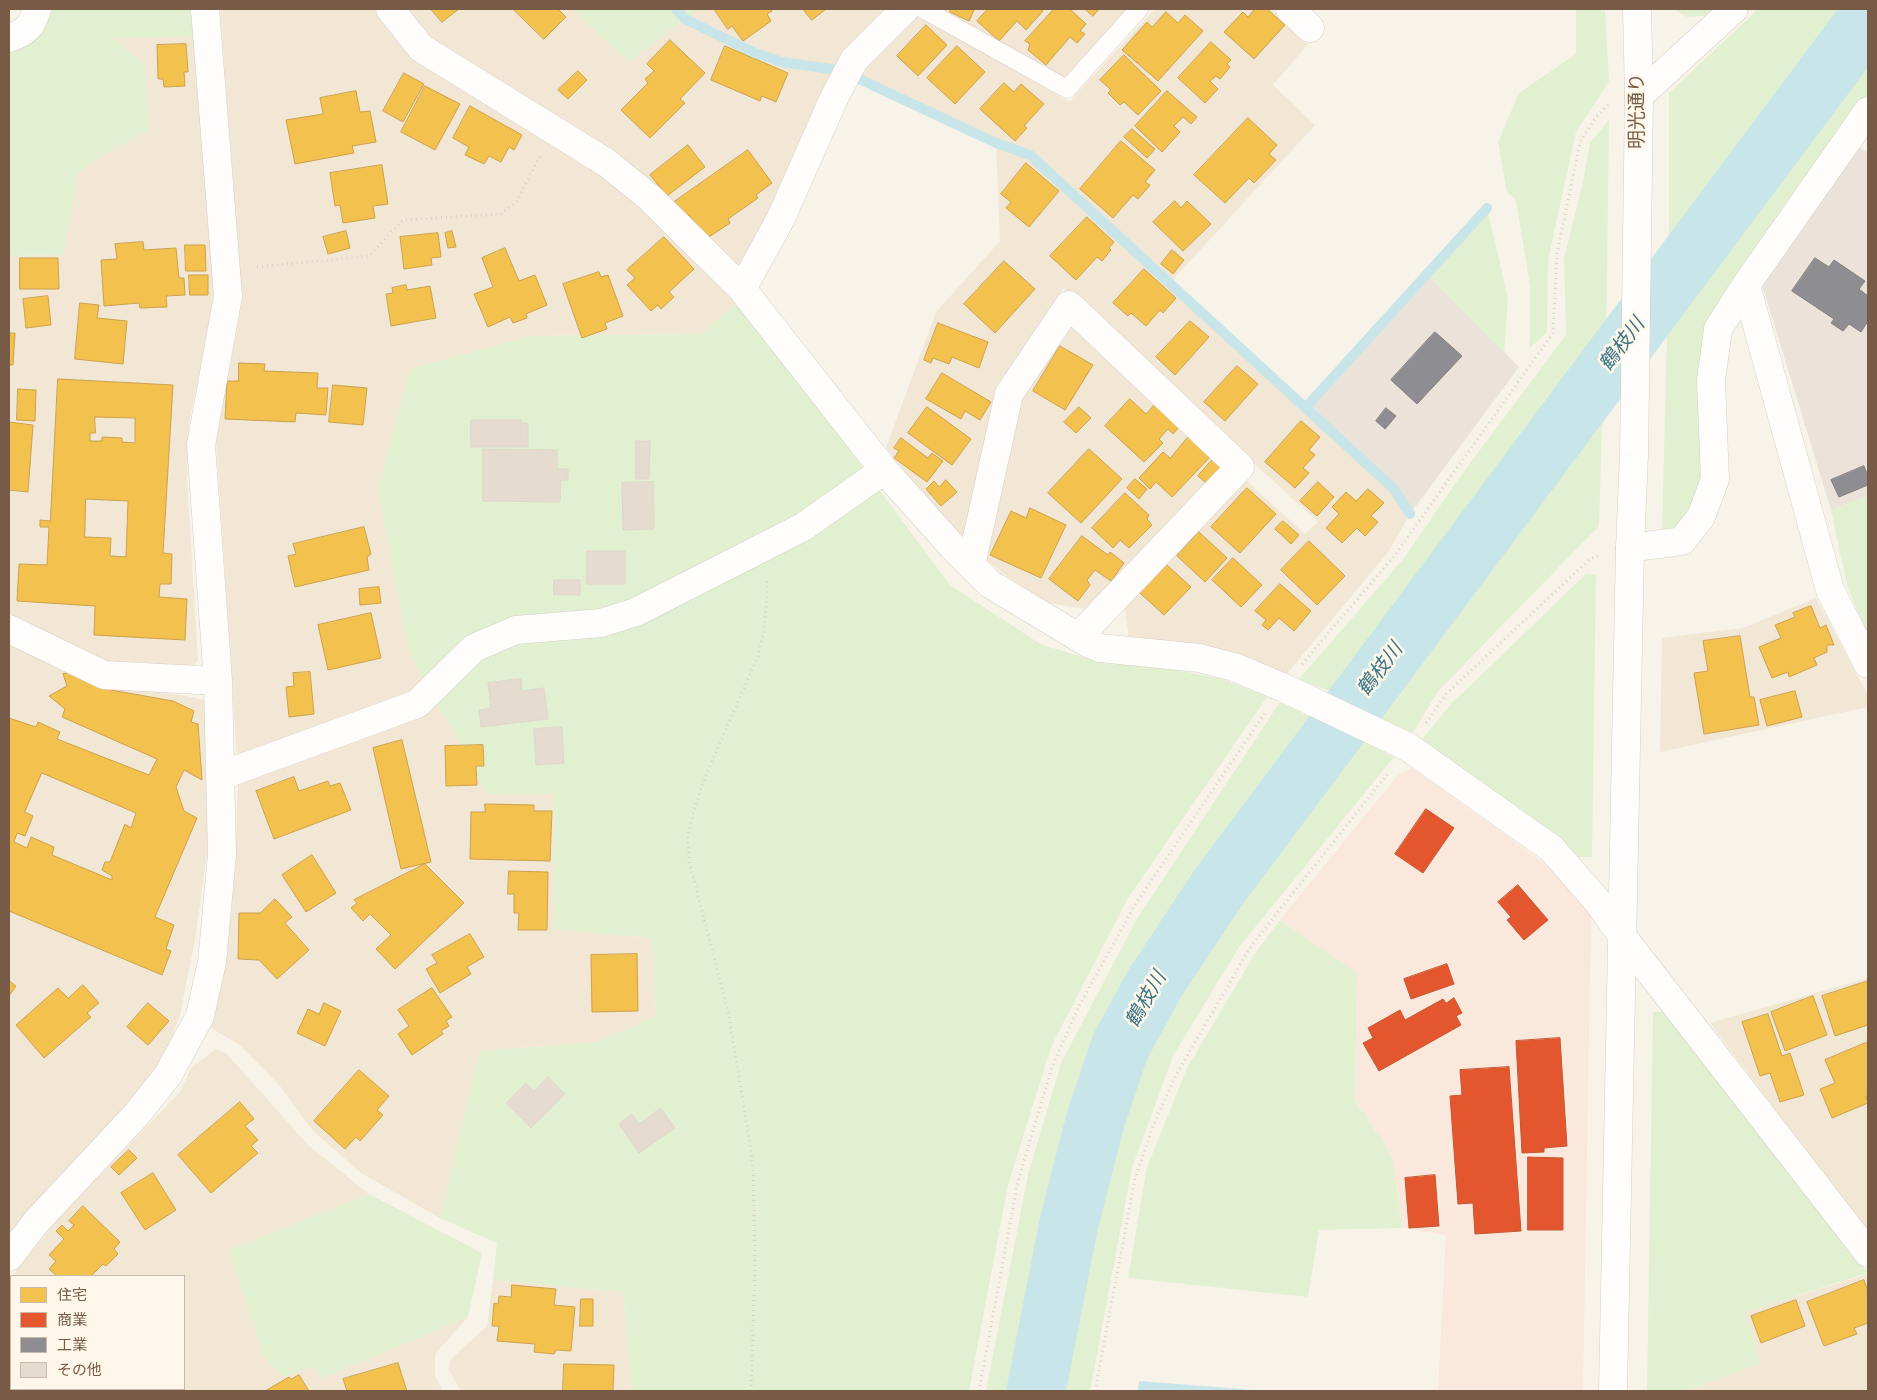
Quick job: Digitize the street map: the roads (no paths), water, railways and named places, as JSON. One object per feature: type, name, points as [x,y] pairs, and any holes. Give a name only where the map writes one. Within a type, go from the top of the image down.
[{"type":"street","points":[[9,38],[20,34],[32,24],[37,9]]},
{"type":"street","points":[[9,1257],[37,1222],[137,1114],[168,1075],[200,1016],[212,962],[222,855],[218,682],[201,444],[228,296],[206,9]]},
{"type":"street","points":[[390,9],[421,48],[608,163],[650,198],[742,289],[884,470],[952,546],[990,584],[1078,637],[1100,648],[1199,658],[1234,667],[1282,687],[1408,747],[1552,849],[1598,902],[1622,936],[1868,1253]]},
{"type":"street","points":[[742,289],[781,218],[834,98],[854,60],[905,9]]},
{"type":"street","points":[[1290,9],[1310,28]]},
{"type":"street","name":"明光通り","points":[[1613,1391],[1622,936],[1619,550],[1634,455],[1639,96],[1637,9]]},
{"type":"street","points":[[1639,96],[1734,9]]},
{"type":"street","points":[[1619,550],[1682,541],[1701,517],[1715,479],[1710,381],[1718,329],[1746,285],[1868,111]]},
{"type":"street","points":[[1746,285],[1830,590],[1868,664]]},
{"type":"street","points":[[971,565],[1009,394],[1069,306],[1240,467],[1078,637]]},
{"type":"street","points":[[220,776],[418,704],[474,648],[516,630],[601,622],[636,612],[803,527],[884,470]]},
{"type":"street","points":[[9,629],[104,675],[218,682]]},
{"type":"lane","points":[[923,9],[1067,88],[1139,9]]},
{"type":"water","points":[[1139,1381],[1253,1390],[1254,1391],[1138,1391]]},
{"type":"waterway","points":[[676,9],[685,19],[755,53],[782,62],[837,70]]},
{"type":"waterway","name":"鶴枝川","points":[[1036,1391],[1069,1223],[1096,1118],[1120,1047],[1155,983],[1218,888],[1868,18]]},
{"type":"waterway","points":[[857,78],[996,143],[1030,155],[1394,489],[1410,514]]},
{"type":"waterway","points":[[1305,408],[1487,208]]}]
